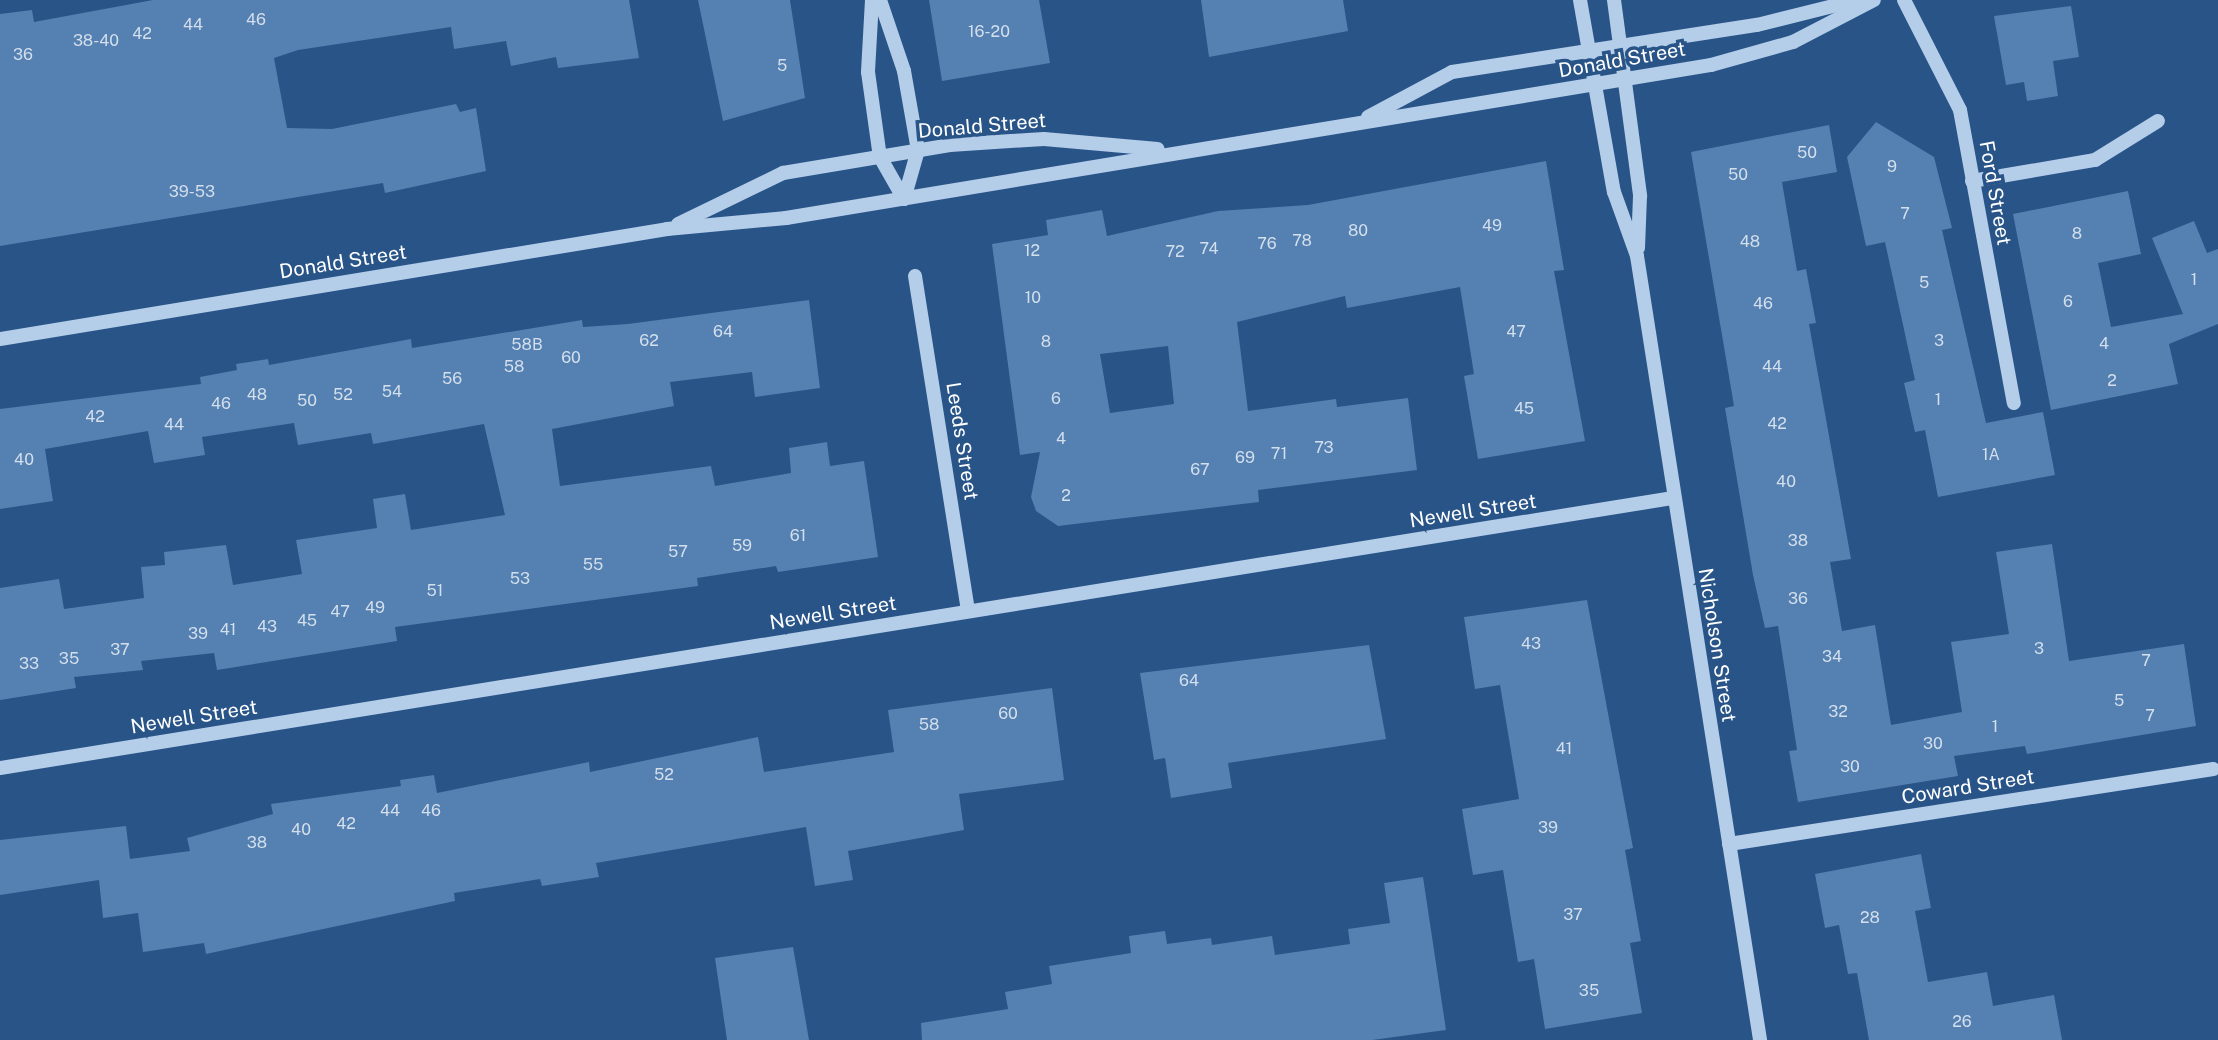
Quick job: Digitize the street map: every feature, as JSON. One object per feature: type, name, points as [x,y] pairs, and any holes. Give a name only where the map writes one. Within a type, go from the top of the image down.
[{"type":"street","points":[[872,0],[868,72],[880,157],[904,199]]},
{"type":"street","points":[[880,0],[904,71],[918,150],[904,199]]},
{"type":"street","name":"Nicholson Street","points":[[1580,0],[1592,85],[1614,192],[1637,256],[1760,1040]]},
{"type":"street","name":"Nicholson Street","points":[[1614,0],[1640,196],[1637,256]]},
{"type":"street","name":"Donald Street","points":[[1365,119],[1416,86],[1452,72],[1757,25],[1857,0]]},
{"type":"street","name":"Donald Street","points":[[0,339],[667,229],[904,199],[1170,150],[1592,85],[1758,55],[1874,0]]},
{"type":"street","name":"Ford Street","points":[[1904,0],[1956,96],[2014,403]]},
{"type":"street","points":[[1972,181],[2095,160],[2158,121]]},
{"type":"street","name":"Donald Street","points":[[667,229],[780,174],[918,150],[1044,139],[1170,150]]},
{"type":"street","name":"Leeds Street","points":[[915,276],[968,611]]},
{"type":"street","name":"Donald Street","points":[[0,331],[26,334]]},
{"type":"street","name":"Newell Street","points":[[0,768],[1673,498]]},
{"type":"street","name":"Coward Street","points":[[1729,844],[2213,769]]},
{"type":"building","points":[[153,0],[629,0],[639,58],[558,68],[556,57],[511,66],[506,41],[454,49],[451,27],[298,50],[274,58],[287,128],[332,129],[456,104],[460,112],[476,108],[486,171],[385,193],[383,183],[0,246],[0,14],[32,10],[34,22]]},
{"type":"building","points":[[698,0],[790,0],[805,98],[723,121]]},
{"type":"building","points":[[929,0],[1039,0],[1050,63],[942,81]]},
{"type":"building","points":[[1201,0],[1343,0],[1348,31],[1209,57]]},
{"type":"building","points":[[2071,6],[2079,57],[2053,61],[2058,96],[2027,101],[2024,82],[2006,85],[1994,16]]},
{"type":"building","points":[[1876,122],[1934,157],[1952,228],[1942,230],[1986,423],[2043,412],[2055,475],[1938,497],[1925,430],[1915,432],[1904,383],[1915,380],[1885,242],[1866,246],[1847,157]]},
{"type":"building","points":[[1829,125],[1837,172],[1782,182],[1797,271],[1806,269],[1816,323],[1809,324],[1851,559],[1830,562],[1842,631],[1875,625],[1891,725],[1962,712],[1951,642],[2009,634],[1996,552],[2052,544],[2069,661],[2184,644],[2196,726],[2027,754],[2025,746],[1954,756],[1958,776],[1798,802],[1789,751],[1797,750],[1778,626],[1765,628],[1753,575],[1725,408],[1734,406],[1691,152]]},
{"type":"building","points":[[1546,161],[1564,270],[1554,271],[1585,441],[1478,459],[1464,376],[1474,374],[1460,287],[1347,308],[1345,296],[1237,322],[1248,411],[1336,399],[1337,407],[1408,398],[1417,470],[1258,490],[1259,502],[1058,526],[1036,511],[1031,497],[1040,452],[1020,455],[992,244],[1048,235],[1046,220],[1102,210],[1107,236],[1218,211],[1308,205]],"holes":[[[1168,346],[1174,404],[1110,413],[1100,354]]]},
{"type":"building","points":[[2128,191],[2141,254],[2098,263],[2111,327],[2183,314],[2152,238],[2194,221],[2207,253],[2218,249],[2218,324],[2169,344],[2178,384],[2051,410],[2013,214]]},
{"type":"building","points":[[809,300],[820,388],[755,397],[752,372],[670,382],[674,406],[552,429],[560,486],[711,466],[715,486],[791,473],[789,448],[827,442],[830,466],[864,461],[878,557],[778,572],[776,566],[697,578],[698,586],[395,627],[397,641],[217,670],[214,653],[141,661],[143,670],[74,677],[76,688],[0,700],[0,588],[59,579],[64,609],[144,598],[141,567],[165,565],[164,552],[226,545],[233,585],[302,574],[296,540],[377,528],[373,499],[405,494],[411,530],[505,515],[484,424],[373,444],[371,433],[298,445],[294,423],[202,437],[205,455],[154,463],[148,431],[45,449],[53,501],[0,509],[0,409],[201,384],[200,377],[237,370],[236,364],[268,359],[269,365],[411,339],[412,348],[582,320],[583,327],[628,324]]},
{"type":"building","points":[[1587,600],[1633,848],[1625,850],[1641,941],[1630,943],[1642,1013],[1545,1029],[1534,959],[1518,962],[1503,870],[1473,875],[1462,809],[1519,799],[1500,685],[1475,689],[1464,617]]},
{"type":"building","points":[[1369,645],[1386,739],[1228,763],[1232,788],[1171,798],[1165,758],[1154,760],[1140,673]]},
{"type":"building","points":[[1052,688],[1064,780],[959,794],[964,830],[848,851],[853,880],[815,886],[806,827],[596,863],[599,877],[542,886],[540,879],[454,893],[455,901],[206,954],[204,943],[143,952],[138,913],[103,918],[99,880],[0,895],[0,840],[126,826],[130,859],[190,851],[187,838],[273,814],[271,804],[401,786],[400,780],[434,775],[437,793],[589,762],[590,772],[758,737],[764,772],[894,752],[888,710]]},
{"type":"building","points":[[1921,854],[1931,908],[1915,911],[1928,982],[1987,972],[1993,1006],[2054,995],[2062,1040],[1869,1040],[1857,973],[1848,974],[1839,925],[1825,928],[1815,874]]},
{"type":"building","points":[[1423,877],[1446,1030],[1372,1040],[922,1040],[921,1023],[1008,1009],[1005,992],[1052,984],[1049,966],[1131,953],[1129,936],[1165,931],[1167,944],[1211,938],[1212,945],[1272,936],[1275,955],[1350,944],[1348,929],[1390,923],[1384,883]]},
{"type":"building","points":[[793,947],[809,1040],[727,1040],[715,958]]}]
